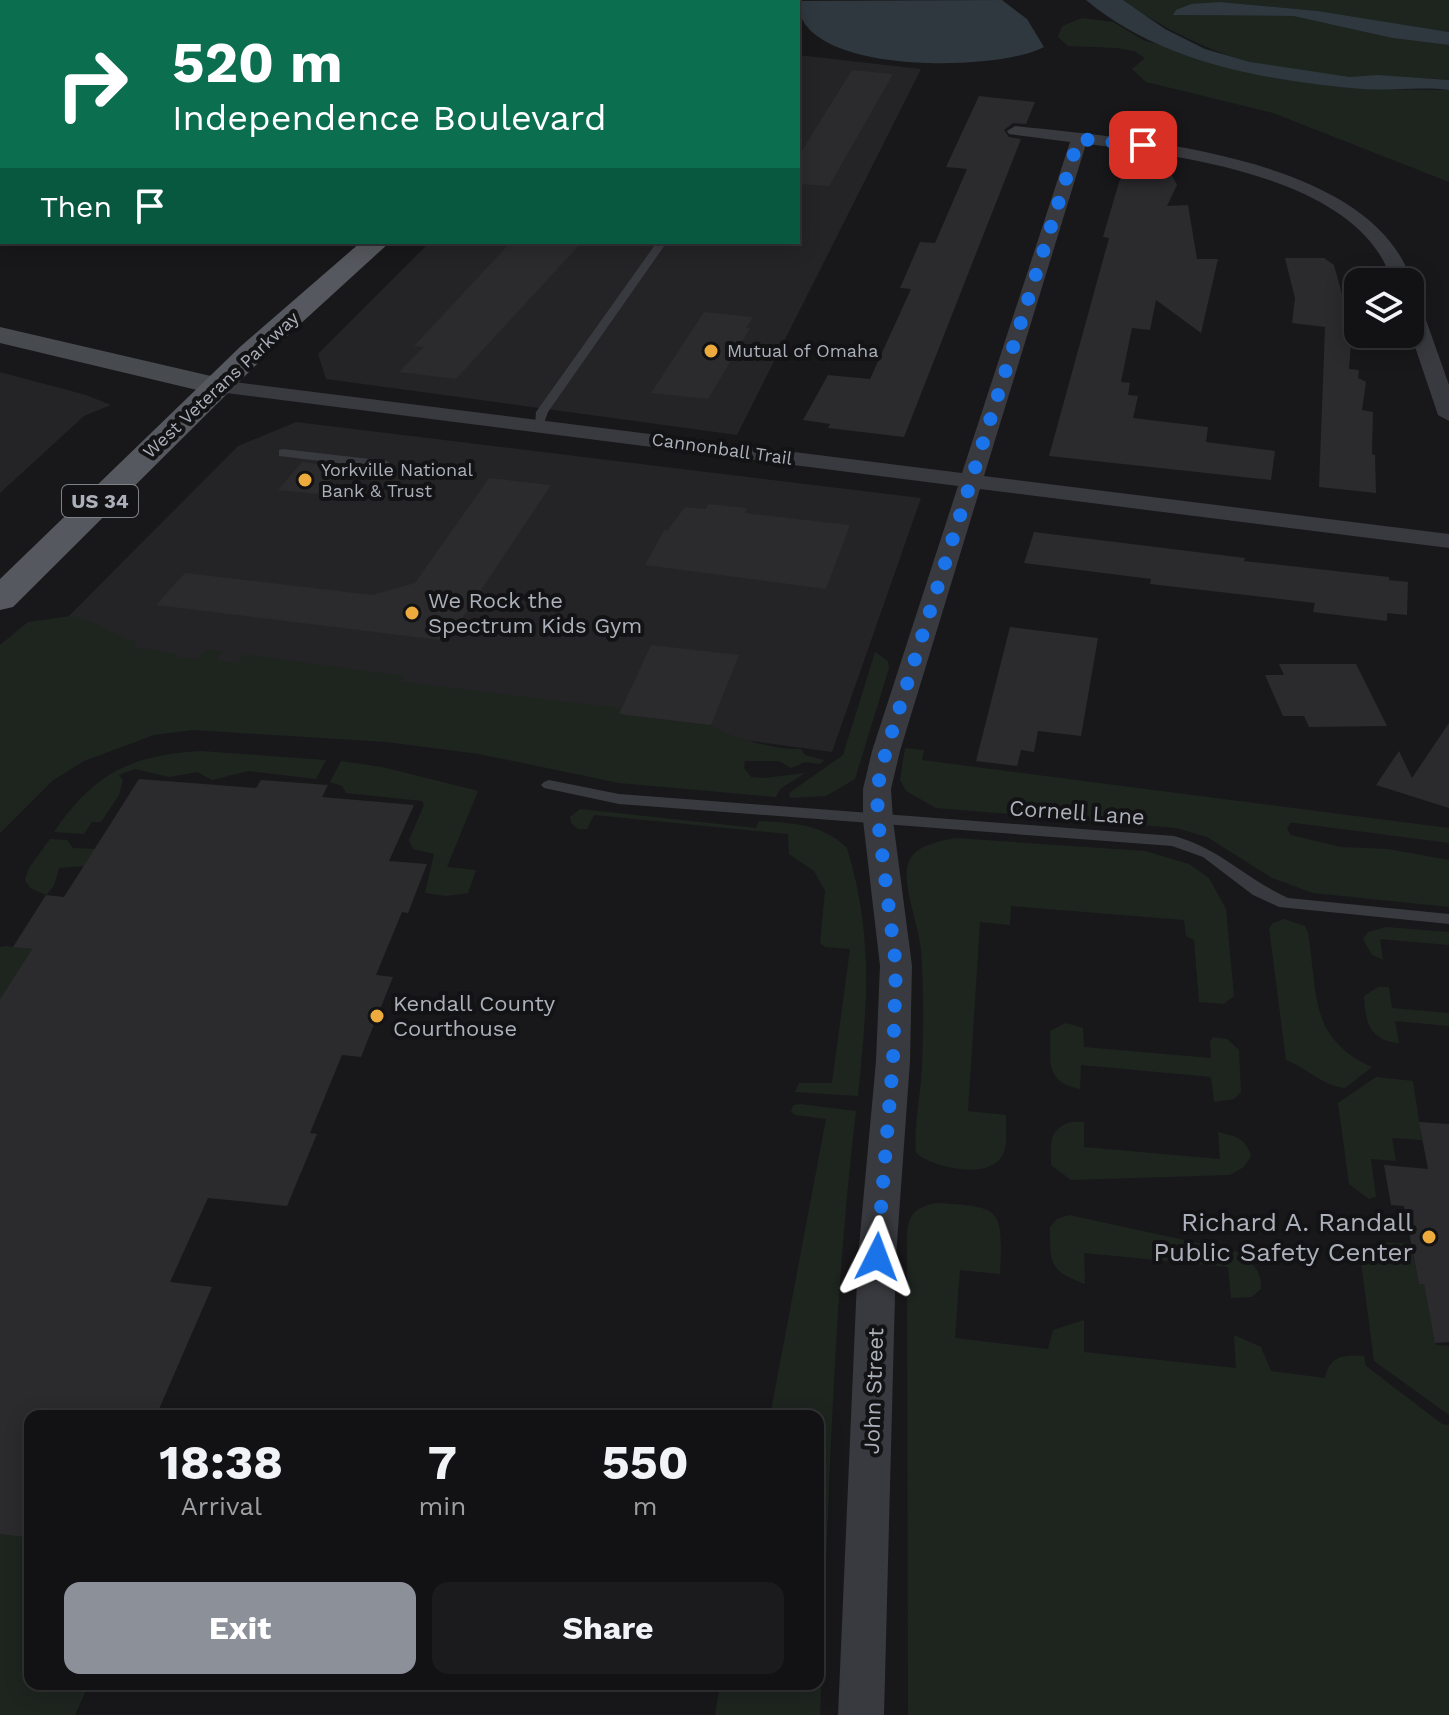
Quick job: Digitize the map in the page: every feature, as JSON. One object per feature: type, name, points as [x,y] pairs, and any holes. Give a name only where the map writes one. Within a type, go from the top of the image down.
[{"type":"main road","name":"West Veterans Parkway","points":[[0,599],[218,386],[375,244]]},
{"type":"main road","name":"Cannonball Trail","points":[[0,335],[218,386]]},
{"type":"street","points":[[1015,131],[1183,152],[1264,174],[1320,196],[1372,230],[1397,268]]},
{"type":"street","name":"John Street","points":[[861,1715],[877,1257],[893,1061],[896,966],[877,789],[969,482],[1079,139]]},
{"type":"street","points":[[1424,343],[1449,415]]},
{"type":"street","name":"Cannonball Trail","points":[[218,386],[1449,541]]},
{"type":"lane","points":[[539,424],[542,412],[661,244]]},
{"type":"lane","points":[[283,453],[387,465]]},
{"type":"lane","name":"Cornell Lane","points":[[549,785],[619,799],[1174,841],[1209,854],[1259,891],[1285,903],[1449,919]]},
{"type":"shaded area","points":[[1002,0],[1027,19],[1044,47],[986,61],[946,63],[904,62],[864,55],[830,44],[807,26],[800,1]]},
{"type":"shaded area","points":[[1086,0],[1123,0],[1165,29],[1205,49],[1250,62],[1350,77],[1378,75],[1449,80],[1449,90],[1374,89],[1253,74],[1181,54],[1147,39],[1115,22]]},
{"type":"shaded area","points":[[1123,0],[1449,0],[1449,32],[1318,11],[1220,2],[1174,15],[1293,16],[1392,38],[1449,45],[1449,80],[1319,75],[1259,65],[1203,45]]},
{"type":"shaded area","points":[[1220,2],[1318,11],[1449,32],[1449,45],[1392,38],[1293,16],[1173,15],[1176,10],[1191,4]]},
{"type":"shaded area","points":[[1082,18],[1113,22],[1143,40],[1245,71],[1367,89],[1449,90],[1449,182],[1273,113],[1146,82],[1132,69],[1145,58],[1134,51],[1068,46],[1058,37],[1062,26]]},
{"type":"shaded area","points":[[800,55],[921,69],[737,435],[326,379],[318,354],[428,244],[800,244]]},
{"type":"shaded area","points":[[0,372],[86,395],[111,405],[84,416],[0,493]]},
{"type":"shaded area","points":[[296,422],[921,498],[832,752],[40,645],[238,446]]},
{"type":"shaded area","points":[[71,616],[88,620],[133,641],[135,649],[153,649],[198,659],[207,649],[222,651],[216,660],[237,663],[244,654],[404,676],[401,682],[621,708],[620,714],[711,725],[741,739],[780,748],[801,749],[805,755],[824,760],[820,764],[805,762],[791,768],[779,761],[745,761],[744,768],[751,777],[805,773],[780,789],[776,797],[619,783],[479,754],[386,742],[193,730],[154,735],[84,761],[52,781],[0,833],[0,645],[28,622]]},
{"type":"shaded area","points":[[875,652],[888,661],[889,668],[855,779],[826,796],[790,798],[789,793],[843,755]]},
{"type":"shaded area","points":[[905,748],[924,750],[922,760],[1449,828],[1449,843],[1295,823],[1290,823],[1287,829],[1291,835],[1341,847],[1388,849],[1449,860],[1449,907],[1313,893],[1272,878],[1207,837],[1176,828],[936,808],[906,791],[900,780]]},
{"type":"shaded area","points":[[201,751],[326,760],[316,779],[248,771],[212,780],[197,772],[169,777],[135,769],[119,775],[123,780],[119,795],[101,822],[92,822],[84,834],[54,832],[84,795],[116,771],[154,757]]},
{"type":"shaded area","points":[[341,761],[382,767],[478,791],[447,867],[476,870],[468,893],[446,896],[425,893],[434,854],[413,849],[409,840],[424,805],[422,801],[346,793],[342,786],[330,782]]},
{"type":"shaded area","points":[[580,809],[756,828],[759,821],[795,824],[817,829],[847,848],[856,881],[865,942],[866,1001],[858,1096],[795,1092],[799,1083],[832,1083],[850,949],[825,947],[820,943],[825,891],[814,871],[789,854],[788,834],[594,815],[587,829],[578,829],[571,823],[570,817]]},
{"type":"shaded area","points":[[956,838],[1145,851],[1189,864],[1209,878],[1226,909],[1234,996],[1224,1004],[1199,1002],[1194,940],[1186,936],[1184,920],[1011,906],[1010,925],[980,922],[968,1111],[1006,1115],[1006,1135],[1005,1150],[997,1162],[975,1170],[948,1167],[916,1153],[923,1048],[923,983],[920,941],[907,870],[909,861],[917,851]]},
{"type":"shaded area","points":[[50,839],[67,840],[73,848],[95,849],[84,866],[59,868],[54,886],[46,895],[30,888],[25,880],[29,868]]},
{"type":"shaded area","points":[[1284,919],[1305,926],[1308,932],[1316,994],[1326,1028],[1351,1055],[1372,1067],[1345,1088],[1329,1084],[1286,1060],[1269,928]]},
{"type":"shaded area","points":[[1386,927],[1449,932],[1449,945],[1380,939],[1383,960],[1372,955],[1363,939],[1368,932]]},
{"type":"shaded area","points":[[0,947],[32,949],[0,999]]},
{"type":"shaded area","points":[[1378,987],[1389,987],[1392,1008],[1449,1013],[1449,1026],[1395,1021],[1399,1043],[1381,1038],[1368,1022],[1364,996]]},
{"type":"shaded area","points":[[1066,1023],[1083,1028],[1084,1047],[1211,1058],[1210,1041],[1213,1037],[1227,1039],[1239,1050],[1241,1092],[1234,1099],[1214,1102],[1211,1077],[1081,1065],[1080,1089],[1068,1086],[1055,1075],[1050,1052],[1050,1031]]},
{"type":"shaded area","points":[[1376,1077],[1413,1081],[1422,1140],[1392,1138],[1396,1161],[1371,1159],[1376,1197],[1369,1199],[1349,1184],[1338,1103]]},
{"type":"shaded area","points":[[793,1105],[856,1111],[836,1337],[824,1614],[824,1410],[771,1410],[826,1119],[795,1115],[791,1112]]},
{"type":"shaded area","points":[[1071,1122],[1084,1122],[1084,1147],[1220,1159],[1218,1132],[1239,1139],[1251,1156],[1244,1167],[1230,1175],[1071,1180],[1051,1165],[1051,1150],[1055,1133]]},
{"type":"shaded area","points":[[936,1203],[986,1210],[994,1215],[1001,1235],[1000,1274],[960,1270],[955,1338],[1048,1349],[1053,1330],[1084,1320],[1084,1352],[1236,1368],[1234,1335],[1261,1347],[1271,1371],[1325,1378],[1330,1365],[1338,1358],[1364,1356],[1366,1366],[1442,1424],[1449,1425],[1449,1715],[908,1715],[907,1232],[915,1212]]},
{"type":"shaded area","points":[[1069,1215],[1235,1251],[1257,1271],[1261,1289],[1252,1297],[1231,1298],[1228,1267],[1084,1253],[1085,1284],[1058,1270],[1050,1249],[1050,1227],[1057,1219]]},
{"type":"shaded area","points":[[1383,1242],[1411,1244],[1419,1284],[1424,1284],[1436,1345],[1449,1346],[1449,1415],[1374,1361],[1361,1262]]},
{"type":"shaded area","points":[[0,1534],[24,1537],[24,1690],[86,1690],[75,1715],[0,1715]]},
{"type":"shaded area","points":[[719,1690],[821,1690],[820,1715],[715,1715]]},
{"type":"building","points":[[852,70],[893,74],[829,186],[800,184],[800,154]]},
{"type":"building","points":[[979,96],[1035,102],[1026,124],[1013,123],[1004,130],[1009,137],[1021,139],[904,437],[828,428],[830,424],[803,420],[828,375],[870,379],[911,289],[900,288],[920,242],[935,243],[967,169],[946,167]]},
{"type":"building","points":[[1142,154],[1162,158],[1177,185],[1167,206],[1188,205],[1197,259],[1218,259],[1201,333],[1156,300],[1150,330],[1132,328],[1121,382],[1130,383],[1128,395],[1138,396],[1133,418],[1208,427],[1206,442],[1275,451],[1271,480],[1049,456],[1109,238],[1103,237],[1119,182],[1128,167]]},
{"type":"building","points":[[509,244],[580,244],[456,379],[399,372],[424,347],[414,346]]},
{"type":"building","points":[[1285,258],[1324,258],[1334,265],[1344,301],[1344,348],[1351,348],[1349,369],[1359,370],[1358,378],[1366,382],[1362,410],[1373,412],[1372,454],[1375,455],[1376,493],[1319,487],[1325,327],[1292,323],[1295,298]]},
{"type":"building","points":[[704,312],[753,317],[746,328],[750,328],[708,399],[651,393]]},
{"type":"building","points":[[302,462],[341,467],[318,494],[278,490]]},
{"type":"building","points":[[489,478],[551,485],[447,641],[156,605],[185,573],[372,595],[415,583]]},
{"type":"building","points":[[708,504],[747,508],[745,513],[850,525],[826,589],[645,565],[665,529],[667,531],[685,507],[706,509]]},
{"type":"building","points":[[1034,532],[1389,577],[1389,580],[1408,582],[1407,615],[1387,613],[1387,621],[1313,612],[1315,603],[1150,584],[1151,579],[1024,563]]},
{"type":"building","points":[[1010,627],[1098,638],[1081,736],[1038,731],[1034,752],[1021,750],[1017,766],[976,761]]},
{"type":"building","points":[[651,645],[739,655],[711,725],[619,714]]},
{"type":"building","points":[[1279,664],[1356,664],[1387,726],[1309,727],[1304,716],[1283,716],[1265,675],[1284,675]]},
{"type":"building","points":[[1449,723],[1449,808],[1376,785],[1399,751],[1412,778]]},
{"type":"building","points":[[139,779],[256,788],[261,780],[328,785],[322,797],[414,805],[389,861],[427,864],[408,913],[402,912],[376,975],[393,977],[361,1057],[342,1055],[310,1133],[317,1134],[287,1206],[208,1198],[170,1282],[212,1287],[159,1410],[24,1410],[24,1537],[0,1534],[0,999],[32,949],[13,947],[46,895],[64,897]]},
{"type":"building","name":"Richard A. Randall Public Safety Center","points":[[1419,1122],[1449,1124],[1449,1342],[1435,1343],[1424,1284],[1419,1284],[1404,1206],[1391,1205],[1384,1165],[1428,1169]]},
{"type":"place","name":"Mutual of Omaha","points":[[711,351]]},
{"type":"place","name":"Yorkville National Bank & Trust","points":[[305,480]]},
{"type":"place","name":"We Rock the Spectrum Kids Gym","points":[[412,613]]},
{"type":"place","name":"Kendall County Courthouse","points":[[377,1016]]},
{"type":"place","name":"Richard A. Randall Public Safety Center","points":[[1429,1237]]},
{"type":"route","points":[[877,1257],[893,1061],[896,966],[878,820],[877,789],[886,751],[1079,139],[1143,145]]}]
